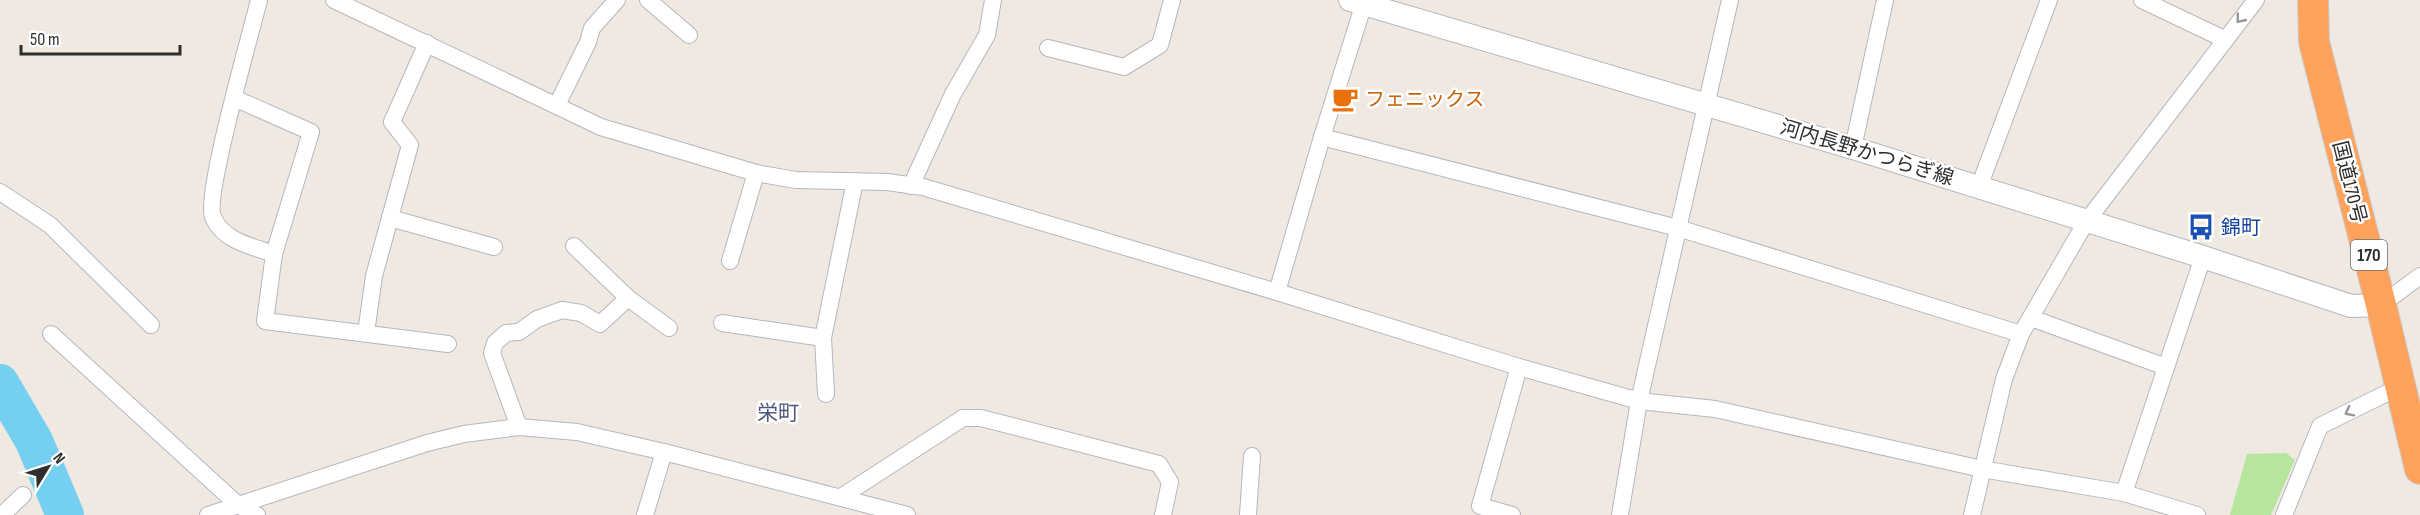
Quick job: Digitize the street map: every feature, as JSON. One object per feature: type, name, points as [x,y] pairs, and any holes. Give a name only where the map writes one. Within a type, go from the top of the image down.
[{"type":"highway","name":"国道170号","points":[[2313,0],[2314,42],[2420,469]]},
{"type":"main road","name":"河内長野かつらぎ線","points":[[1360,2],[1853,148],[2203,257],[2351,306],[2381,305]]},
{"type":"street","points":[[259,0],[213,184],[212,215],[227,236],[274,254]]},
{"type":"street","points":[[334,0],[601,127],[756,173],[796,180],[887,182],[911,186],[1277,292],[1519,367],[1639,401],[1715,409],[1982,469],[2124,493],[2198,515]]},
{"type":"street","points":[[556,105],[588,42],[592,28],[617,0]]},
{"type":"street","points":[[648,0],[689,35]]},
{"type":"street","points":[[911,186],[952,94],[987,35],[993,0]]},
{"type":"street","points":[[1048,48],[1124,67],[1160,45],[1173,0]]},
{"type":"street","points":[[1620,515],[1639,401],[1730,0]]},
{"type":"street","points":[[1853,148],[1885,0]]},
{"type":"street","points":[[1979,187],[2049,0]]},
{"type":"street","points":[[2142,0],[2224,39]]},
{"type":"street","points":[[1972,515],[2004,379],[2021,334],[2086,222],[2256,0]]},
{"type":"street","points":[[1277,292],[1360,2]]},
{"type":"street","points":[[366,333],[374,276],[410,145],[392,122],[427,43]]},
{"type":"street","points":[[234,98],[311,132],[274,254],[265,321],[448,344]]},
{"type":"street","points":[[1322,137],[1678,228],[2021,334]]},
{"type":"street","points":[[730,261],[756,173]]},
{"type":"street","points":[[826,394],[823,338],[855,181]]},
{"type":"street","points":[[0,192],[50,225],[151,325]]},
{"type":"street","points":[[390,219],[494,247]]},
{"type":"street","points":[[574,246],[628,298],[669,328]]},
{"type":"street","points":[[2124,493],[2203,257]]},
{"type":"street","points":[[2381,305],[2420,276]]},
{"type":"street","points":[[519,427],[492,353],[495,343],[506,333],[519,332],[537,319],[562,310],[581,313],[600,324],[628,298]]},
{"type":"street","points":[[2031,318],[2166,368]]},
{"type":"street","points":[[722,323],[823,338]]},
{"type":"street","points":[[51,334],[238,506],[257,515]]},
{"type":"street","points":[[1512,515],[1480,506],[1519,367]]},
{"type":"street","points":[[2284,515],[2320,426],[2389,392],[2400,383]]},
{"type":"street","points":[[840,497],[963,418],[981,418],[1160,464],[1170,482],[1163,515]]},
{"type":"street","points":[[208,515],[427,443],[464,434],[519,427],[576,432],[664,452],[908,515]]},
{"type":"street","points":[[645,515],[664,452]]},
{"type":"street","points":[[1248,515],[1252,456]]},
{"type":"street","points":[[2,515],[23,495]]},
{"type":"green space","points":[[2286,453],[2295,460],[2271,515],[2230,515],[2247,454]]},
{"type":"waterway","points":[[0,383],[34,441],[65,515]]},
{"type":"place","name":"フェニックス","points":[[1345,99]]},
{"type":"place","name":"錦町","points":[[2201,227]]},
{"type":"district","name":"栄町","points":[[778,413]]}]
